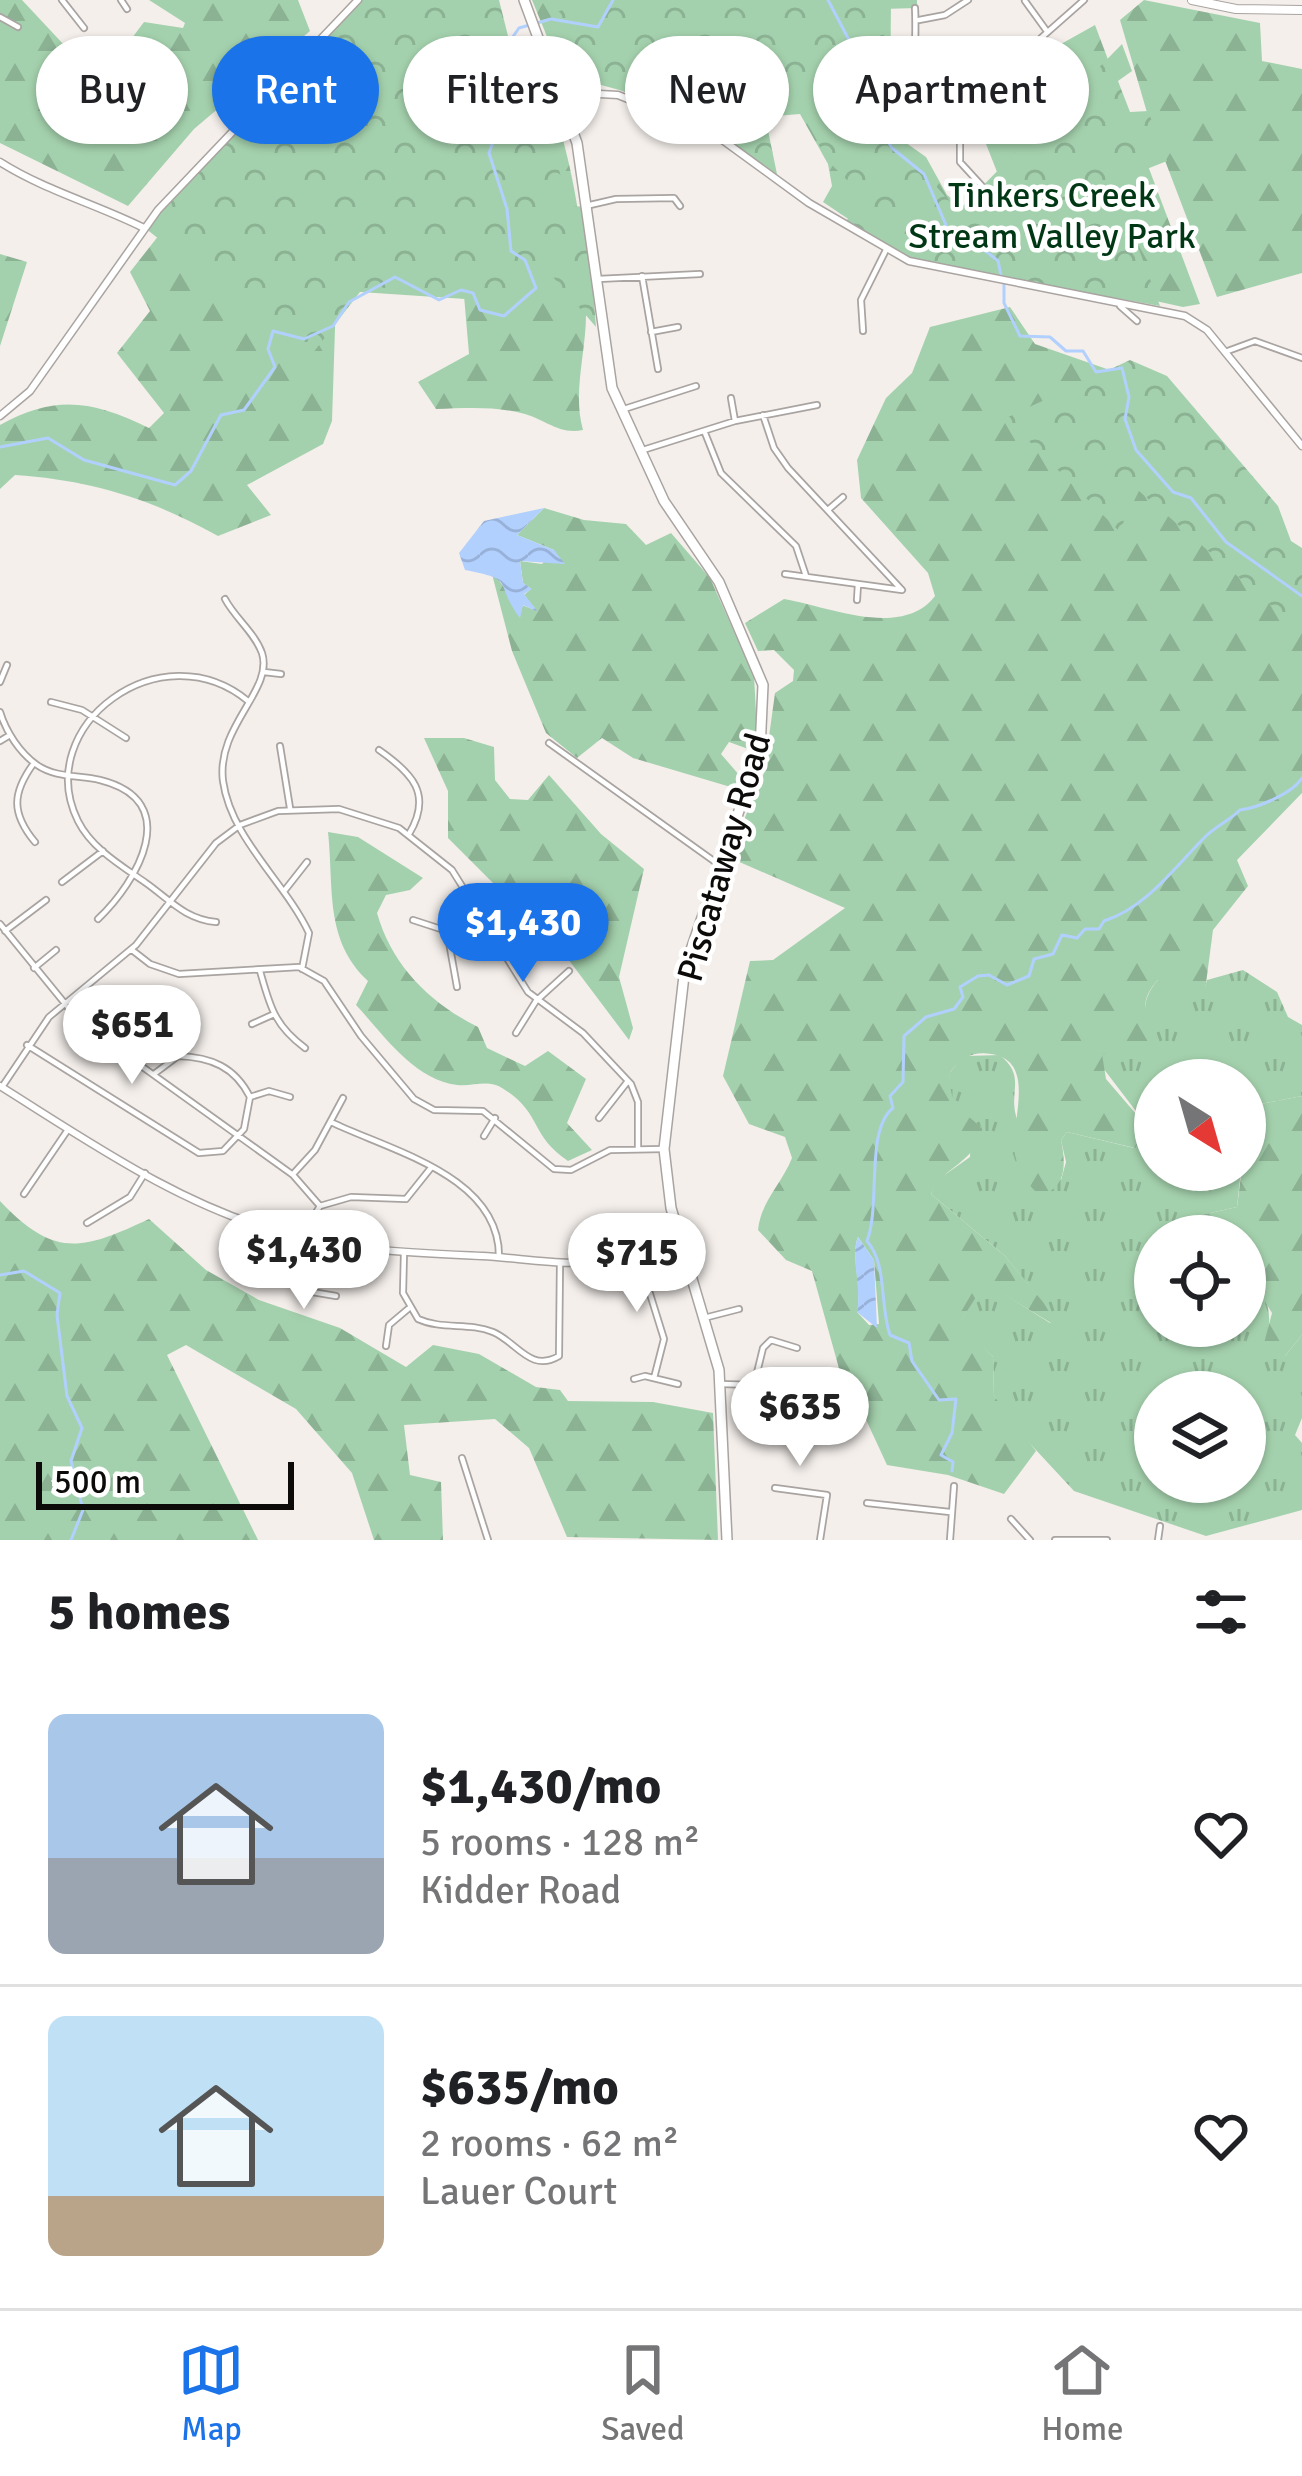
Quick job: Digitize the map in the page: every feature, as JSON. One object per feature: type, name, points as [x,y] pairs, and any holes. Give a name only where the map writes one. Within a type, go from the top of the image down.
[{"type":"main road","name":"Piscataway Road","points":[[524,0],[538,36]]},
{"type":"main road","points":[[1192,0],[1236,9],[1302,10]]},
{"type":"main road","name":"Piscataway Road","points":[[575,144],[590,206],[604,354],[620,410],[671,514],[719,582],[763,685],[763,739],[686,967],[664,1149],[677,1234],[721,1384],[727,1540]]},
{"type":"street","points":[[62,0],[84,28]]},
{"type":"street","points":[[122,0],[127,9]]},
{"type":"street","points":[[0,416],[30,391],[144,228],[358,0]]},
{"type":"street","points":[[916,20],[945,15],[968,0]]},
{"type":"street","points":[[1045,36],[1084,0]]},
{"type":"street","points":[[1025,1],[1046,30]]},
{"type":"street","points":[[916,8],[917,36]]},
{"type":"street","points":[[0,17],[18,27]]},
{"type":"street","points":[[601,94],[614,94],[713,133],[886,250],[926,266],[1185,316],[1225,352],[1302,446]]},
{"type":"street","points":[[960,144],[961,162],[982,186]]},
{"type":"street","points":[[0,162],[53,193],[113,211],[144,228]]},
{"type":"street","points":[[590,206],[658,197],[674,198],[680,206]]},
{"type":"street","points":[[862,331],[861,300],[886,250]]},
{"type":"street","points":[[594,279],[700,274]]},
{"type":"street","points":[[642,276],[658,369]]},
{"type":"street","points":[[1118,300],[1137,321]]},
{"type":"street","points":[[651,332],[678,327]]},
{"type":"street","points":[[1225,352],[1255,341],[1302,358]]},
{"type":"street","points":[[620,410],[696,386]]},
{"type":"street","points":[[731,398],[735,421]]},
{"type":"street","points":[[639,452],[735,421],[817,405]]},
{"type":"street","points":[[763,415],[777,454],[902,590],[785,574]]},
{"type":"street","points":[[704,431],[721,473],[796,547],[806,576]]},
{"type":"street","points":[[828,510],[843,497]]},
{"type":"street","points":[[856,600],[858,584]]},
{"type":"street","points":[[225,599],[258,645],[264,672],[228,734],[222,758],[226,794],[240,825],[309,933],[302,969]]},
{"type":"street","points":[[0,682],[7,665]]},
{"type":"street","points":[[264,672],[280,674]]},
{"type":"street","points":[[216,922],[187,916],[103,851],[78,822],[70,776],[93,716],[124,688],[164,676],[209,678],[248,700]]},
{"type":"street","points":[[51,702],[93,716],[126,738]]},
{"type":"street","points":[[0,712],[10,735],[34,763],[112,784],[135,802],[148,836],[136,876],[98,919]]},
{"type":"street","points":[[0,742],[10,735]]},
{"type":"street","points":[[549,743],[718,864]]},
{"type":"street","points":[[280,746],[290,808]]},
{"type":"street","points":[[379,750],[405,768],[419,788],[420,813],[409,834]]},
{"type":"street","points":[[34,763],[19,785],[15,803],[34,842]]},
{"type":"street","points":[[638,1149],[638,1102],[628,1081],[583,1034],[536,1001],[452,870],[409,834],[347,810],[290,808],[240,825],[210,849],[131,950],[62,1005],[27,1045],[1,1086],[67,1131],[145,1173],[250,1221],[302,1238],[404,1252],[597,1262],[637,1252],[677,1234]]},
{"type":"street","points":[[62,882],[103,851]]},
{"type":"street","points":[[285,890],[307,862]]},
{"type":"street","points":[[46,900],[3,928],[62,1005],[293,1175],[320,1206]]},
{"type":"street","points":[[413,920],[447,932],[484,919]]},
{"type":"street","points":[[447,932],[457,987]]},
{"type":"street","points":[[34,968],[56,950]]},
{"type":"street","points":[[131,950],[150,964],[179,974],[302,969],[324,981],[361,1036],[414,1100],[434,1110],[483,1111],[537,1160],[554,1169],[571,1170],[610,1150],[664,1149]]},
{"type":"street","points":[[260,971],[272,1015],[304,1048]]},
{"type":"street","points":[[517,1033],[536,1001],[569,971]]},
{"type":"street","points":[[252,1024],[272,1015]]},
{"type":"street","points":[[114,1046],[131,1022]]},
{"type":"street","points":[[27,1045],[196,1152],[216,1154],[240,1136],[250,1115],[250,1097],[231,1071],[202,1057],[173,1057],[154,1074]]},
{"type":"street","points":[[598,1118],[628,1081]]},
{"type":"street","points":[[250,1097],[275,1091],[290,1097]]},
{"type":"street","points":[[293,1175],[343,1098]]},
{"type":"street","points":[[484,1136],[495,1118]]},
{"type":"street","points":[[331,1122],[480,1198],[494,1225],[499,1257]]},
{"type":"street","points":[[24,1194],[67,1131]]},
{"type":"street","points":[[291,1276],[302,1238],[320,1206],[351,1197],[406,1199],[430,1169]]},
{"type":"street","points":[[87,1223],[130,1197],[145,1173]]},
{"type":"street","points":[[404,1252],[408,1309]]},
{"type":"street","points":[[637,1252],[664,1339],[654,1378]]},
{"type":"street","points":[[408,1309],[436,1325],[490,1331],[524,1357],[555,1360],[560,1260]]},
{"type":"street","points":[[238,1272],[250,1278],[291,1276],[306,1291],[336,1296]]},
{"type":"street","points":[[386,1346],[388,1325],[408,1309]]},
{"type":"street","points":[[704,1318],[739,1309]]},
{"type":"street","points":[[721,1384],[756,1383],[763,1348],[771,1340],[797,1348]]},
{"type":"street","points":[[634,1379],[678,1384]]},
{"type":"street","points":[[462,1457],[488,1540]]},
{"type":"street","points":[[950,1540],[954,1486]]},
{"type":"street","points":[[775,1489],[827,1495],[820,1540]]},
{"type":"street","points":[[867,1503],[950,1512]]},
{"type":"street","points":[[1011,1519],[1030,1540]]},
{"type":"street","points":[[1158,1540],[1160,1526]]},
{"type":"street","points":[[1054,1540],[1107,1540]]},
{"type":"green space","points":[[0,0],[22,0],[56,36],[36,36],[36,144],[181,144],[128,206],[0,143]]},
{"type":"green space","points":[[149,0],[298,0],[310,31],[304,36],[212,36],[212,114],[188,136],[188,36],[134,36],[144,22],[183,28],[185,23]]},
{"type":"green space","points":[[359,0],[499,0],[508,36],[403,36],[403,144],[551,144],[570,207],[586,206],[596,327],[547,270],[524,303],[360,292],[309,358],[145,228],[224,144],[379,144],[379,36],[325,36]]},
{"type":"green space","name":"Tinkers Creek Stream Valley Park","points":[[532,0],[891,0],[891,36],[813,36],[813,137],[800,114],[789,115],[789,36],[625,36],[625,91],[601,85],[601,36],[547,36]]},
{"type":"green space","name":"Tinkers Creek Stream Valley Park","points":[[591,0],[917,0],[917,8],[883,9],[884,36],[813,36],[813,132],[799,102],[789,105],[789,36],[625,36],[625,92],[601,81],[601,36],[560,36],[554,13]]},
{"type":"green space","points":[[1144,0],[1260,23],[1262,61],[1302,69],[1302,273],[1217,297],[1148,116],[1120,20]]},
{"type":"green space","name":"Tinkers Creek Stream Valley Park","points":[[1095,25],[1200,304],[1183,307],[881,241],[823,202],[832,186],[828,164],[817,144],[908,144],[926,157],[947,195],[963,207],[999,177],[986,144],[1089,144],[1089,36],[1075,36]]},
{"type":"green space","name":"Tinkers Creek Stream Valley Park","points":[[1122,44],[1132,71],[1118,81],[1130,112],[1148,111],[1167,161],[1114,182],[1160,306],[913,262],[845,223],[863,196],[825,158],[818,144],[900,144],[958,211],[1024,144],[1089,144],[1089,78]]},
{"type":"green space","points":[[403,121],[403,144],[564,144],[582,244],[586,310],[579,401],[583,430],[559,428],[510,411],[436,409],[418,382],[469,354],[463,284],[392,268],[336,298],[332,421],[323,444],[247,485],[271,515],[218,536],[145,502],[69,481],[15,475],[0,489],[0,425],[20,415],[74,405],[110,412],[149,428],[164,413],[117,353],[150,311],[130,272],[163,230],[353,144],[379,144],[379,132]]},
{"type":"green space","name":"Tinkers Creek Stream Valley Park","points":[[729,144],[771,144],[778,179]]},
{"type":"green space","points":[[0,254],[27,262],[0,346]]},
{"type":"green space","points":[[1010,307],[1035,344],[1127,376],[1302,603],[1302,793],[1237,860],[1248,886],[1213,930],[1205,991],[1188,998],[1158,980],[1151,989],[1146,1014],[1163,1048],[1152,1054],[1102,1054],[1106,1079],[1134,1112],[1134,1148],[1067,1132],[1061,1140],[1064,1166],[1060,1181],[1039,1195],[1024,1177],[1015,1155],[1019,1096],[1014,1069],[1006,1059],[978,1054],[963,1059],[950,1072],[957,1104],[981,1127],[974,1148],[931,1194],[1005,1256],[1057,1319],[1051,1323],[985,1283],[959,1324],[993,1357],[994,1396],[1036,1451],[1004,1494],[948,1475],[887,1465],[862,1411],[848,1401],[812,1271],[786,1260],[758,1230],[763,1210],[792,1158],[785,1137],[749,1124],[723,1076],[750,961],[773,960],[845,908],[728,857],[764,773],[775,693],[793,681],[794,670],[774,650],[758,651],[745,623],[784,599],[885,618],[921,609],[935,596],[928,573],[861,498],[857,460],[886,398],[912,373],[930,327]],"holes":[[[858,1237],[874,1260],[879,1324],[869,1325],[857,1312]]]},
{"type":"green space","name":"Tinkers Creek Stream Valley Park","points":[[1130,360],[1167,376],[1278,506],[1291,541],[1302,548],[1302,614],[1295,626],[1139,491],[1119,531],[1006,418]]},
{"type":"green space","points":[[544,508],[584,520],[626,524],[646,545],[671,533],[710,578],[754,676],[757,731],[751,750],[729,742],[721,754],[740,776],[734,788],[633,758],[602,738],[577,758],[546,733],[512,651],[493,578],[493,572],[521,611],[522,605],[537,611],[524,595],[531,589],[523,583],[520,561],[542,564],[554,550],[517,535]]},
{"type":"green space","points":[[424,738],[464,738],[494,747],[495,780],[510,799],[528,800],[549,775],[601,834],[644,869],[619,977],[633,1028],[629,1040],[565,955],[448,838],[448,791]]},
{"type":"green space","points":[[328,832],[358,837],[423,878],[410,890],[386,895],[377,913],[392,950],[429,994],[478,1027],[487,1048],[525,1066],[548,1051],[586,1079],[567,1123],[592,1150],[568,1161],[547,1142],[515,1097],[497,1085],[457,1085],[427,1074],[400,1054],[356,1005],[368,981],[354,965],[338,931]]},
{"type":"green space","points":[[1243,970],[1277,992],[1288,1017],[1302,1025],[1302,1096],[1266,1103],[1266,1059],[1134,1059],[1134,1109],[1100,1064],[1102,1053],[1152,1054],[1145,1015],[1147,997],[1158,980],[1204,991],[1207,980]]},
{"type":"green space","points":[[1000,1055],[1015,1077],[1019,1124],[1061,1180],[1066,1162],[1061,1140],[1067,1132],[1134,1148],[1134,1191],[1239,1191],[1237,1207],[1201,1215],[1134,1215],[1134,1347],[1266,1347],[1266,1302],[1268,1331],[1285,1356],[1302,1335],[1302,1418],[1295,1435],[1302,1443],[1302,1510],[1206,1536],[1074,1491],[1008,1420],[994,1396],[993,1357],[958,1325],[985,1282],[1050,1323],[1056,1319],[1005,1256],[931,1194],[936,1181],[970,1157],[971,1119],[954,1105],[950,1072],[964,1056]]},
{"type":"green space","points":[[1302,1096],[1302,1335],[1285,1356],[1263,1347],[1272,1313],[1266,1303],[1266,1215],[1201,1215],[1237,1207],[1239,1191],[1266,1191],[1266,1103]]},
{"type":"green space","points":[[0,1201],[36,1232],[69,1243],[105,1238],[149,1219],[206,1270],[259,1300],[340,1328],[406,1367],[433,1345],[479,1354],[536,1387],[560,1390],[568,1401],[653,1402],[713,1413],[718,1540],[567,1537],[529,1448],[495,1419],[404,1425],[410,1475],[441,1482],[443,1540],[374,1540],[352,1473],[296,1409],[186,1345],[167,1355],[258,1540],[0,1540]]},
{"type":"water","points":[[544,508],[517,535],[554,550],[565,564],[520,561],[523,583],[532,589],[524,594],[538,612],[523,605],[520,618],[499,580],[465,570],[459,553],[484,521]]},
{"type":"water","points":[[858,1237],[874,1260],[877,1328],[857,1312]]},
{"type":"waterway","points":[[0,447],[48,438],[84,460],[175,485],[191,471],[221,415],[244,410],[275,367],[268,349],[273,331],[304,339],[333,326],[349,302],[395,277],[439,300],[461,290],[473,293],[480,310],[504,316],[536,288],[525,260],[511,251],[507,209],[489,153],[499,125],[508,44],[519,28],[551,19],[598,27],[613,0]]},
{"type":"waterway","points":[[828,0],[869,78],[873,117],[892,148],[924,174],[949,232],[998,261],[1001,275]]},
{"type":"waterway","points":[[1004,284],[1004,303],[1020,336],[1050,337],[1066,351],[1083,351],[1096,372],[1122,368],[1129,397],[1125,419],[1136,450],[1173,492],[1191,498],[1226,542],[1302,596]]},
{"type":"waterway","points":[[952,1471],[953,1462],[941,1455],[952,1433],[956,1399],[939,1400],[912,1361],[909,1343],[890,1335],[881,1273],[867,1241],[879,1133],[893,1108],[890,1096],[903,1082],[904,1036],[926,1017],[954,1009],[963,997],[960,987],[978,976],[989,975],[1007,985],[1029,976],[1034,959],[1053,954],[1062,935],[1077,938],[1085,929],[1099,929],[1104,921],[1133,907],[1213,830],[1240,810],[1283,794],[1302,778]]},
{"type":"waterway","points":[[0,1275],[24,1271],[60,1293],[57,1315],[67,1396],[82,1428],[71,1461],[83,1510],[71,1540]]}]
